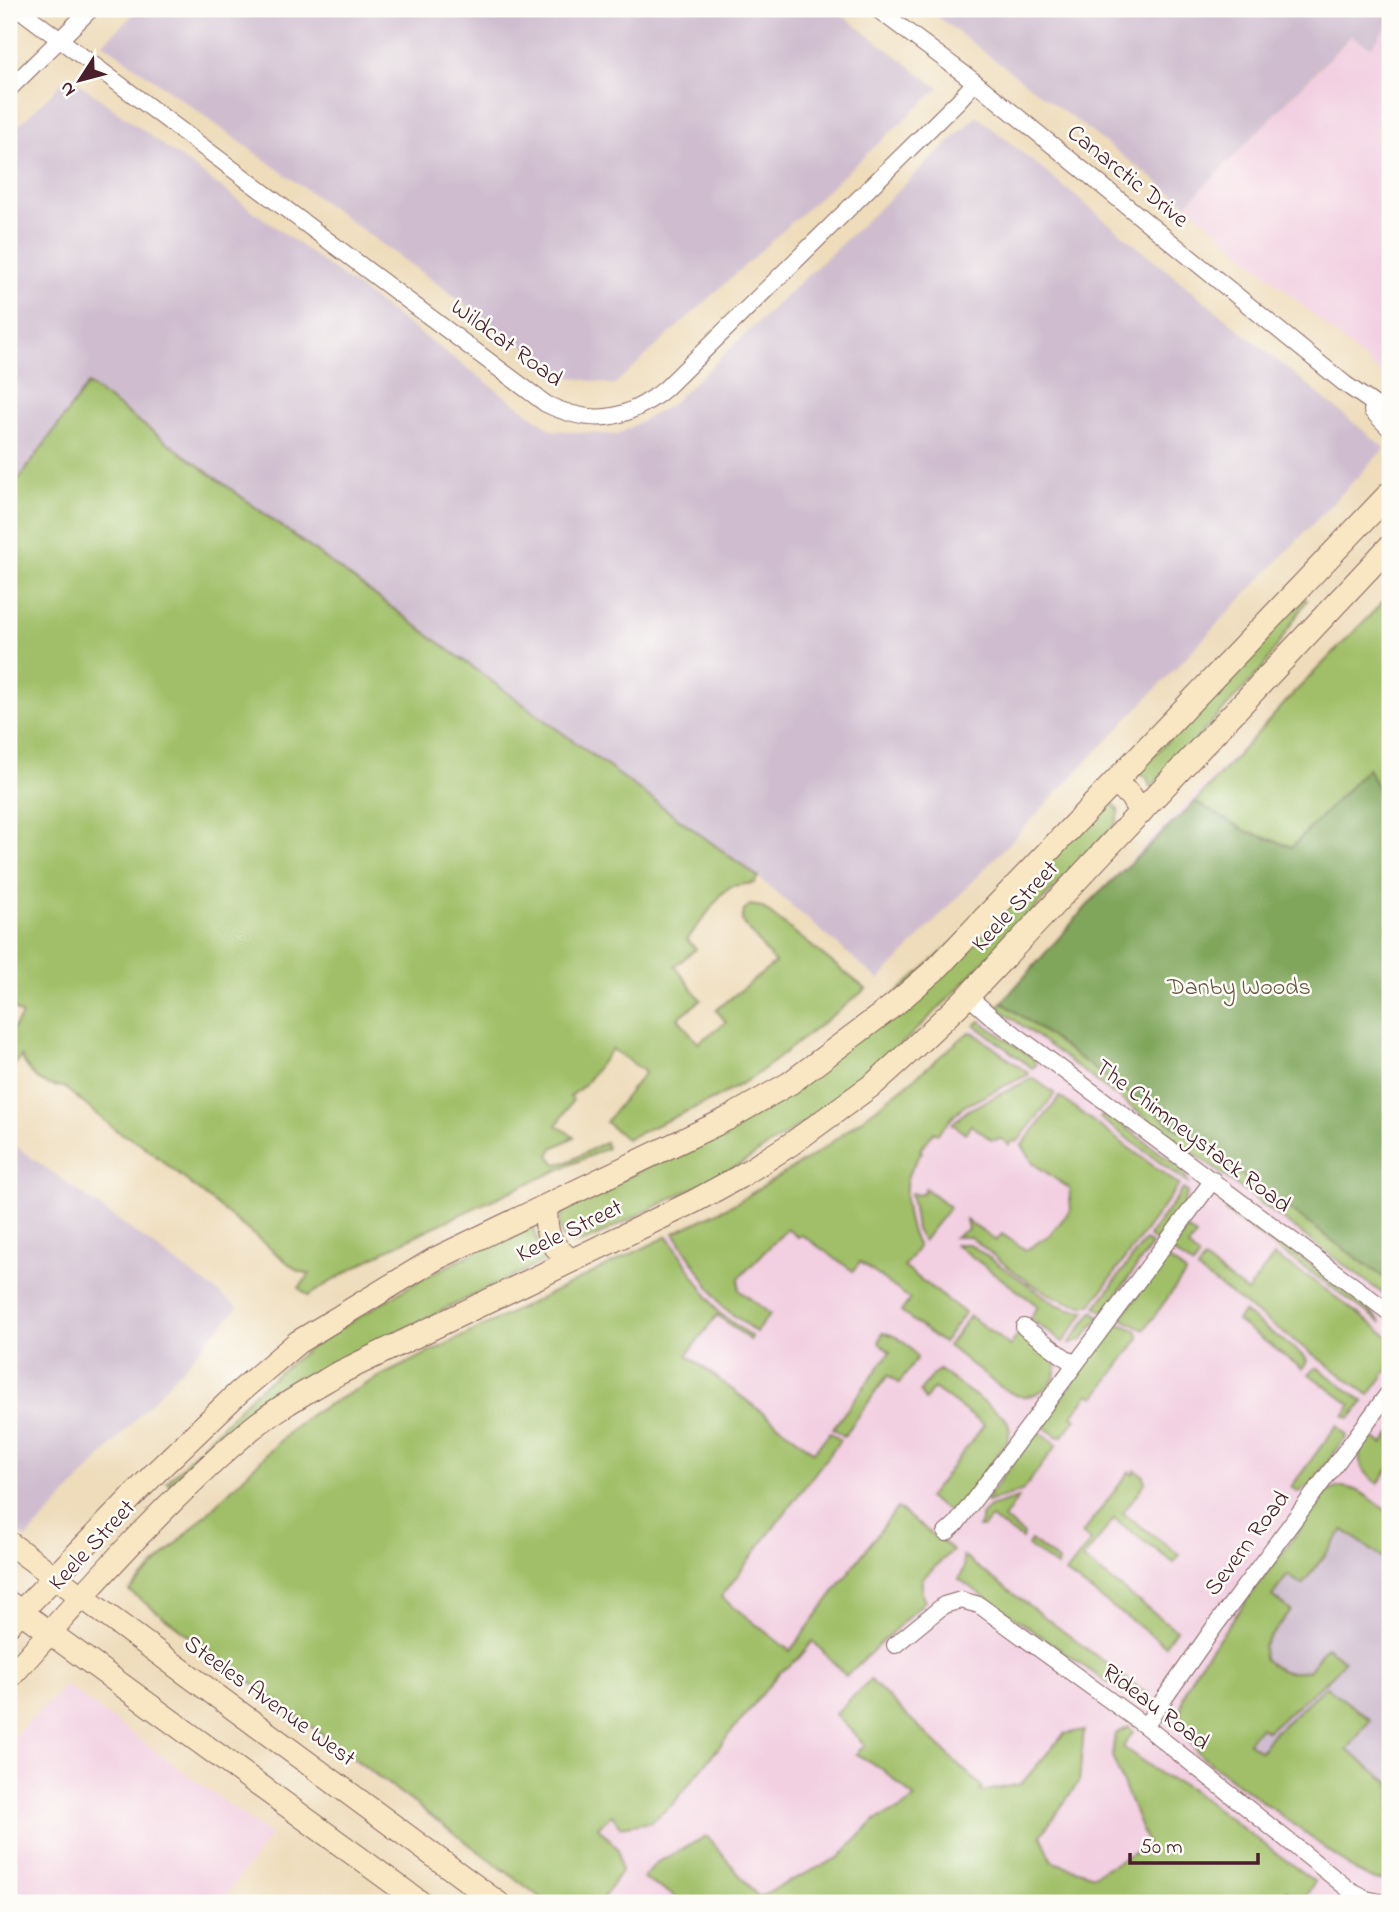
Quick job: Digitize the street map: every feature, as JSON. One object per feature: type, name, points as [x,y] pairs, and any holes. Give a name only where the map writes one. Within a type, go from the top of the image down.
[{"type":"main road","name":"Keele Street","points":[[12,1613],[238,1394],[298,1342],[435,1259],[727,1119],[790,1083],[894,1005],[938,967],[1390,493]]},
{"type":"main road","name":"Keele Street","points":[[9,1678],[154,1517],[252,1429],[282,1407],[337,1374],[693,1202],[739,1177],[791,1144],[875,1083],[968,996],[1390,546]]},
{"type":"main road","points":[[1114,783],[1130,795],[1141,813]]},
{"type":"main road","points":[[546,1206],[548,1235],[556,1249],[571,1260]]},
{"type":"main road","name":"Steeles Avenue West","points":[[9,1543],[498,1903]]},
{"type":"main road","points":[[12,1613],[50,1632],[421,1903]]},
{"type":"street","name":"Wildcat Road","points":[[19,9],[546,404],[565,413],[589,418],[631,412],[650,402],[665,389],[975,82]]},
{"type":"street","points":[[9,89],[91,9]]},
{"type":"street","name":"Canarctic Drive","points":[[877,9],[975,82],[1345,384],[1390,415]]},
{"type":"street","name":"Canarctic Drive","points":[[1345,384],[1390,429]]},
{"type":"street","name":"The Chimneystack Road","points":[[968,996],[993,1018],[1390,1313]]},
{"type":"street","points":[[946,1533],[957,1524],[1213,1180]]},
{"type":"street","points":[[1024,1327],[1075,1365]]},
{"type":"street","name":"Severn Road","points":[[1144,1726],[1390,1391]]},
{"type":"street","name":"Rideau Road","points":[[895,1645],[943,1605],[961,1600],[979,1605],[1144,1726],[1352,1892],[1384,1903]]},
{"type":"shaded area","points":[[139,9],[834,9],[939,88],[614,385],[565,376],[103,43]]},
{"type":"shaded area","points":[[927,9],[1390,9],[1390,23],[1371,47],[1351,36],[1187,204]]},
{"type":"shaded area","points":[[1390,23],[1390,382],[1187,204],[1352,36],[1371,47]]},
{"type":"shaded area","points":[[69,76],[552,430],[617,435],[670,405],[977,116],[1385,448],[879,980],[758,877],[88,384],[9,493],[9,135]]},
{"type":"shaded area","points":[[1390,596],[1390,1903],[547,1903],[280,1707],[129,1591],[293,1428],[313,1413],[419,1357],[734,1204],[819,1152],[905,1086],[1007,998],[1095,897]]},
{"type":"shaded area","points":[[9,1141],[238,1307],[27,1538],[9,1525]]},
{"type":"shaded area","points":[[1390,1528],[1390,1783],[1364,1764],[1321,1825],[1248,1742],[1246,1652],[1266,1603],[1288,1574],[1302,1584],[1344,1529]]},
{"type":"shaded area","points":[[66,1685],[271,1836],[220,1903],[9,1903],[9,1741]]},
{"type":"green space","points":[[88,384],[758,877],[754,883],[731,886],[721,895],[687,940],[696,949],[675,966],[701,1000],[678,1018],[698,1043],[726,1022],[716,1010],[775,963],[742,921],[744,911],[750,905],[762,907],[866,989],[755,1076],[716,1098],[626,1139],[606,1122],[645,1072],[612,1049],[584,1085],[570,1097],[573,1100],[557,1125],[574,1137],[553,1148],[549,1155],[556,1164],[568,1162],[605,1142],[607,1148],[417,1235],[343,1274],[308,1296],[299,1288],[310,1274],[298,1271],[140,1143],[117,1131],[64,1087],[49,1085],[38,1079],[21,1056],[10,1072],[9,1035],[22,1015],[9,1005],[9,493]]},
{"type":"green space","points":[[1390,595],[1390,815],[1368,769],[1292,847],[1246,831],[1195,802],[1294,693]]},
{"type":"green space","points":[[1304,598],[1307,600],[1262,669],[1150,788],[1147,777],[1136,774]]},
{"type":"green space","name":"Danby Woods","points":[[1368,768],[1390,815],[1390,1282],[1002,1002],[1095,897],[1195,802],[1246,831],[1292,847]]},
{"type":"green space","points":[[1110,803],[1114,804],[1119,812],[1115,825],[946,1001],[879,1066],[821,1111],[739,1165],[587,1240],[571,1242],[562,1235],[559,1225],[565,1209],[774,1102]]},
{"type":"green space","points":[[1002,1002],[1390,1282],[1390,1299],[997,1007]]},
{"type":"green space","points":[[980,1021],[1034,1059],[1036,1065],[1032,1068],[975,1025]]},
{"type":"green space","points":[[969,1032],[1029,1074],[962,1107],[937,1134],[934,1132],[920,1150],[922,1152],[908,1176],[907,1212],[918,1247],[904,1267],[965,1313],[943,1343],[901,1312],[910,1299],[860,1262],[853,1271],[802,1235],[798,1237],[787,1229],[739,1278],[739,1290],[770,1314],[756,1332],[723,1307],[674,1233],[734,1204],[819,1152],[905,1086]]},
{"type":"green space","points":[[1033,1078],[1055,1094],[1017,1142],[1012,1141],[1009,1145],[1002,1139],[992,1140],[971,1125],[965,1133],[952,1124],[968,1110]]},
{"type":"green space","points":[[1060,1097],[1179,1185],[1091,1305],[1075,1304],[1043,1291],[970,1237],[955,1237],[968,1229],[966,1220],[996,1241],[1002,1234],[1026,1250],[1051,1234],[1071,1209],[1069,1188],[1034,1164],[1022,1145]]},
{"type":"green space","points":[[1108,1114],[1179,1167],[1188,1183],[1100,1118]]},
{"type":"green space","points":[[925,1188],[950,1207],[923,1241],[916,1230],[911,1193],[919,1195]]},
{"type":"green space","points":[[1183,1189],[1188,1192],[1184,1203],[1156,1242],[1149,1236]]},
{"type":"green space","points":[[1230,1206],[1363,1303],[1382,1323],[1225,1211]]},
{"type":"green space","points":[[532,1224],[539,1245],[550,1258],[327,1366],[259,1408],[231,1429],[170,1485],[167,1482],[257,1390],[313,1345],[425,1277]]},
{"type":"green space","points":[[1187,1229],[1196,1236],[1188,1247],[1199,1257],[1193,1266],[1171,1251]]},
{"type":"green space","points":[[668,1236],[718,1312],[752,1337],[750,1340],[717,1315],[687,1355],[814,1452],[830,1432],[840,1440],[721,1597],[790,1651],[897,1508],[953,1550],[922,1579],[922,1595],[925,1601],[846,1676],[813,1641],[799,1658],[779,1673],[673,1804],[651,1822],[620,1827],[612,1815],[598,1827],[618,1849],[621,1871],[600,1903],[548,1903],[129,1591],[293,1428],[313,1413],[381,1376]]},
{"type":"green space","points":[[1145,1240],[1152,1245],[1104,1312],[1096,1307]]},
{"type":"green space","points":[[955,1244],[969,1244],[1056,1304],[1086,1311],[1063,1342],[1030,1319],[1038,1306]]},
{"type":"green space","points":[[1274,1256],[1310,1278],[1388,1336],[1390,1366],[1369,1395],[1197,1270],[1204,1260],[1247,1292]]},
{"type":"green space","points":[[1166,1257],[1186,1273],[1144,1330],[1121,1318]]},
{"type":"green space","points":[[1093,1311],[1100,1317],[1082,1340],[1069,1344]]},
{"type":"green space","points":[[1243,1312],[1305,1357],[1307,1361],[1303,1369],[1237,1321]]},
{"type":"green space","points":[[970,1316],[1010,1346],[1019,1333],[1050,1356],[1056,1367],[1047,1387],[1034,1394],[1019,1396],[1003,1388],[948,1346]]},
{"type":"green space","points":[[1117,1323],[1136,1330],[1139,1338],[1100,1391],[1095,1397],[1089,1394],[1072,1416],[1076,1419],[1063,1436],[1058,1437],[1041,1425]]},
{"type":"green space","points":[[882,1333],[902,1341],[917,1358],[899,1384],[888,1375],[844,1436],[833,1428],[890,1352],[879,1343]]},
{"type":"green space","points":[[1315,1368],[1364,1402],[1350,1418],[1344,1416],[1351,1405],[1309,1374]]},
{"type":"green space","points":[[939,1370],[1003,1416],[1009,1428],[1007,1442],[957,1510],[951,1513],[928,1498],[984,1425],[934,1388],[925,1400],[920,1392]]},
{"type":"green space","points":[[1337,1425],[1347,1436],[1311,1484],[1298,1492],[1291,1487]]},
{"type":"green space","points":[[1037,1430],[1057,1445],[1022,1491],[985,1501]]},
{"type":"green space","points":[[1390,1434],[1390,1467],[1378,1484],[1362,1467],[1361,1449],[1370,1435],[1383,1444]]},
{"type":"green space","points":[[1135,1470],[1144,1476],[1145,1483],[1123,1513],[1180,1555],[1174,1563],[1114,1519],[1083,1559],[1176,1630],[1165,1645],[1066,1573],[1091,1541],[1082,1534],[1129,1472],[1133,1475]]},
{"type":"green space","points":[[1340,1487],[1360,1492],[1390,1514],[1390,1559],[1388,1562],[1344,1530],[1302,1585],[1288,1575],[1272,1596],[1291,1611],[1263,1646],[1264,1659],[1279,1670],[1308,1671],[1326,1647],[1344,1660],[1333,1675],[1267,1731],[1260,1727],[1248,1742],[1261,1751],[1272,1735],[1326,1686],[1370,1720],[1347,1750],[1390,1783],[1390,1881],[1374,1880],[1356,1871],[1201,1756],[1192,1745],[1182,1722],[1181,1711],[1186,1689],[1199,1665],[1324,1496]]},
{"type":"green space","points":[[1018,1498],[1004,1519],[1023,1534],[1022,1539],[991,1518],[984,1527],[978,1527],[981,1516],[989,1507]]},
{"type":"green space","points":[[1031,1540],[1058,1562],[1057,1567],[1028,1546]]},
{"type":"green space","points":[[963,1556],[1147,1694],[1136,1697],[1124,1694],[959,1579],[964,1568]]},
{"type":"green space","points":[[870,1680],[982,1787],[980,1792],[1021,1784],[1064,1734],[1084,1730],[1079,1782],[1041,1835],[1053,1862],[1094,1875],[1148,1845],[1112,1756],[1115,1734],[1129,1727],[1133,1732],[1123,1747],[1166,1778],[1183,1784],[1315,1882],[1302,1902],[1286,1890],[1277,1903],[681,1903],[673,1895],[643,1878],[656,1863],[707,1836],[758,1897],[840,1857],[875,1820],[900,1809],[915,1798],[881,1768],[856,1754],[865,1745],[835,1714]]}]
